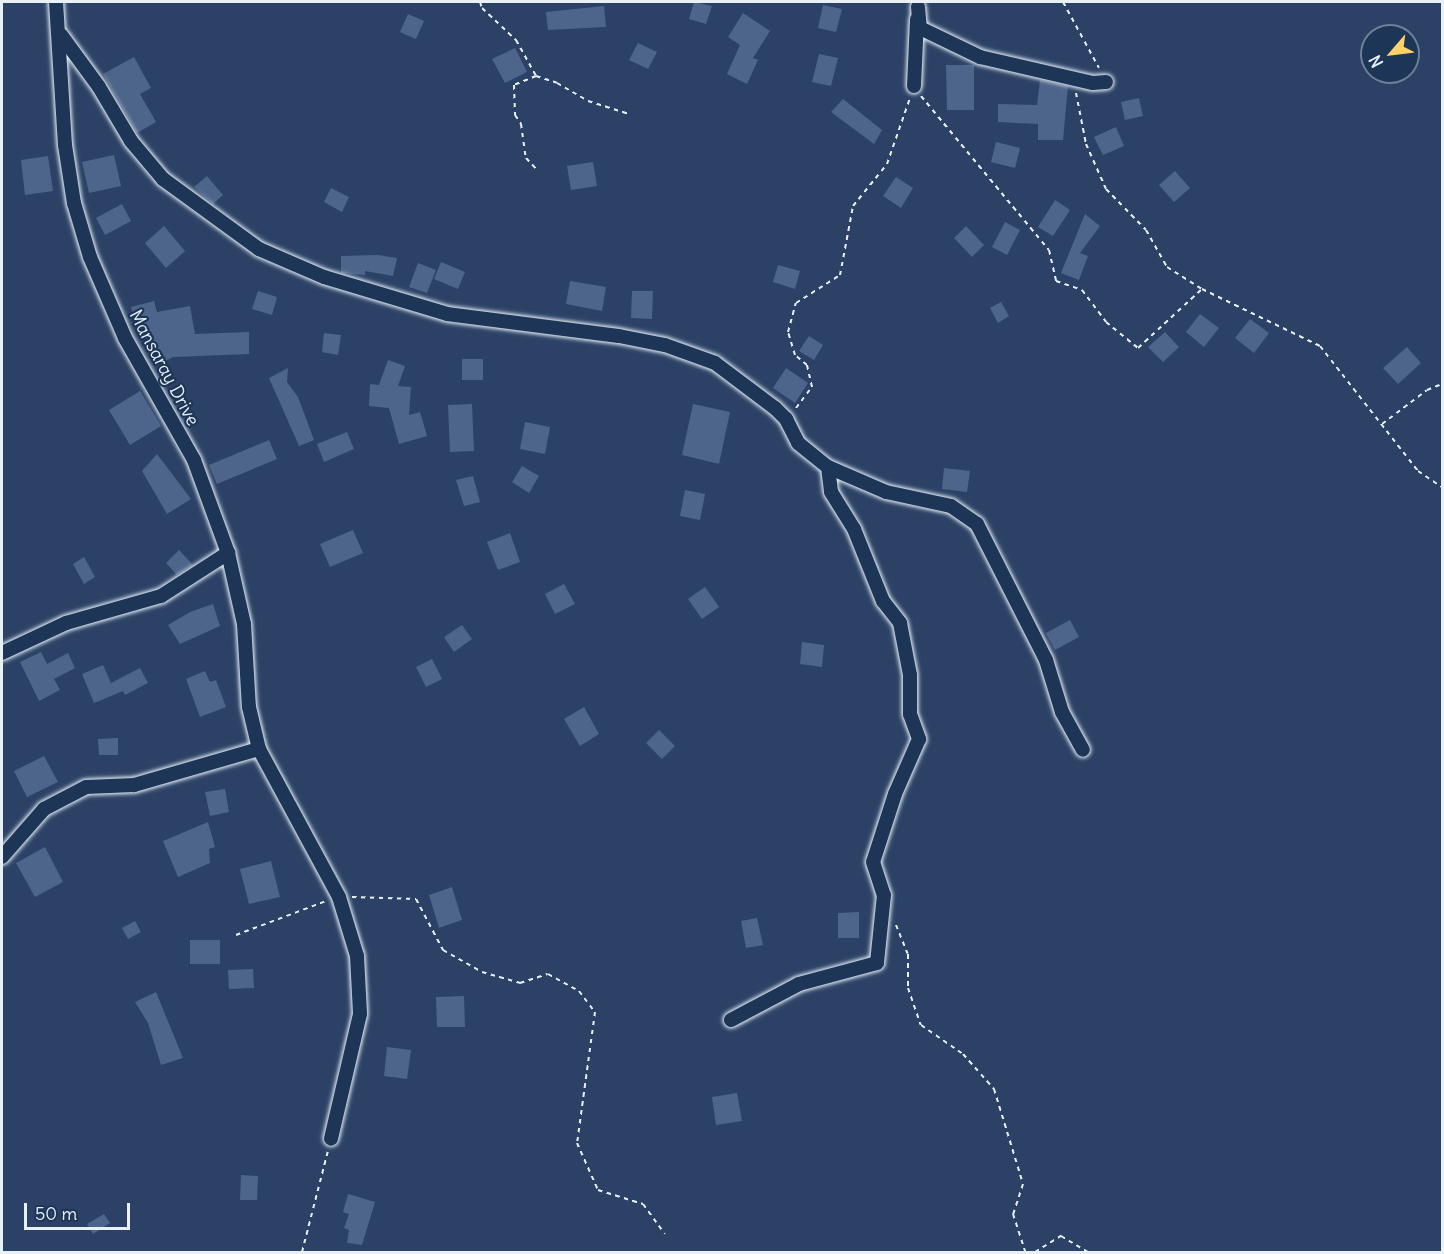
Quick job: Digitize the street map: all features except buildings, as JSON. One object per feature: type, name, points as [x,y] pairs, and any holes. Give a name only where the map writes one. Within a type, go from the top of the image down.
[{"type":"street","name":"Mansaray Drive","points":[[56,2],[61,35],[65,145],[74,203],[90,257],[125,338],[194,460],[228,553],[244,624],[249,707],[259,749],[339,897],[357,956],[360,1014],[331,1139]]},
{"type":"street","points":[[918,4],[920,28],[980,57],[1106,82]]},
{"type":"street","points":[[914,86],[918,4]]},
{"type":"street","points":[[61,35],[99,87],[131,141],[163,180],[259,249],[324,277],[447,314],[543,323],[665,345],[715,363],[745,382],[786,419],[798,443],[828,467],[886,492],[951,506],[977,525],[1046,660],[1062,712],[1083,750]]},
{"type":"street","points":[[731,1020],[800,984],[877,963],[884,895],[873,862],[895,794],[919,739],[910,714],[910,675],[900,623],[883,601],[854,529],[831,492],[828,467]]},
{"type":"street","points":[[2,653],[66,623],[161,596],[228,553]]},
{"type":"street","points":[[2,857],[44,809],[86,787],[134,785],[259,749]]},
{"type":"path","points":[[480,2],[482,8],[516,40],[536,76]]},
{"type":"path","points":[[1063,2],[1106,82]]},
{"type":"path","points":[[538,171],[526,158],[521,124],[515,115],[514,85],[536,76],[557,83],[588,101],[629,114]]},
{"type":"path","points":[[1068,76],[1078,97],[1086,144],[1106,189],[1146,230],[1167,267],[1202,289],[1320,346],[1418,471],[1442,487]]},
{"type":"path","points":[[914,86],[958,144],[1049,250],[1056,281],[1082,290],[1106,322],[1138,348],[1202,289]]},
{"type":"path","points":[[786,419],[812,387],[807,365],[795,355],[788,332],[796,303],[840,275],[853,206],[887,164],[914,86]]},
{"type":"path","points":[[1382,424],[1427,390],[1443,384]]},
{"type":"path","points":[[884,895],[908,954],[908,988],[921,1025],[963,1054],[994,1089],[1023,1184],[1013,1214],[1024,1252]]},
{"type":"path","points":[[236,935],[339,897],[416,899],[443,950],[482,972],[520,983],[548,974],[579,991],[595,1012],[577,1143],[598,1190],[643,1204],[665,1234]]},
{"type":"path","points":[[302,1252],[331,1139]]},
{"type":"path","points":[[1035,1252],[1060,1236],[1088,1252]]}]
